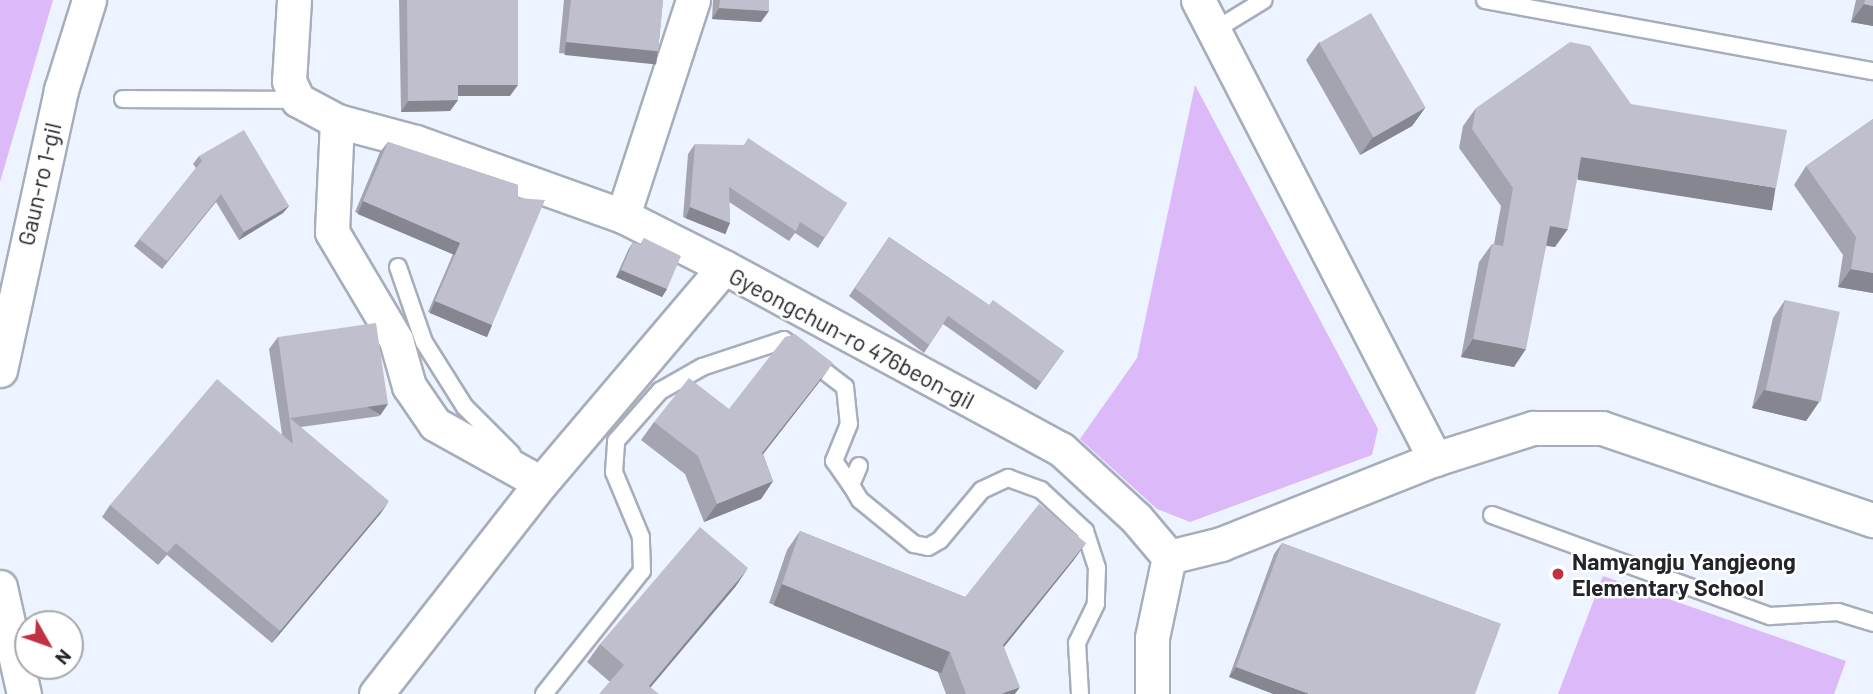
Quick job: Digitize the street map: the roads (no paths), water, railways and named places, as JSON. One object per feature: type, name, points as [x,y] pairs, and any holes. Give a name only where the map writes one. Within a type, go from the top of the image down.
[{"type":"street","name":"Gaun-ro 1-gil","points":[[0,370],[61,90],[89,0]]},
{"type":"street","points":[[295,0],[289,81],[298,100],[337,121],[416,142],[623,216],[724,267]]},
{"type":"street","points":[[623,216],[693,0]]},
{"type":"street","points":[[1198,0],[1435,459]]},
{"type":"street","points":[[337,121],[332,232],[396,340],[409,386],[435,424],[541,483]]},
{"type":"street","name":"Gyeongchun-ro 476beon-gil","points":[[376,694],[541,483],[724,267],[1061,449],[1169,557]]},
{"type":"street","points":[[1152,694],[1152,638],[1169,557],[1221,544],[1435,459],[1532,428],[1602,428],[1873,520]]},
{"type":"street","points":[[0,587],[24,694]]},
{"type":"lane","points":[[1215,30],[1264,0]]},
{"type":"lane","points":[[1485,0],[1873,71]]},
{"type":"lane","points":[[123,99],[298,100]]},
{"type":"lane","points":[[398,267],[424,342],[465,407],[541,483]]},
{"type":"lane","points":[[544,694],[642,572],[641,537],[614,472],[616,441],[660,391],[725,358],[784,340],[845,387],[849,424],[834,461],[851,485],[914,544],[928,547],[982,490],[1008,478],[1041,490],[1085,531],[1097,568],[1096,604],[1077,643],[1080,694]]},
{"type":"lane","points":[[851,485],[859,466]]},
{"type":"lane","points":[[1492,515],[1770,616],[1839,612],[1873,623]]},
{"type":"place","name":"Namyangju Yangjeong Elementary School","points":[[1558,574]]}]
